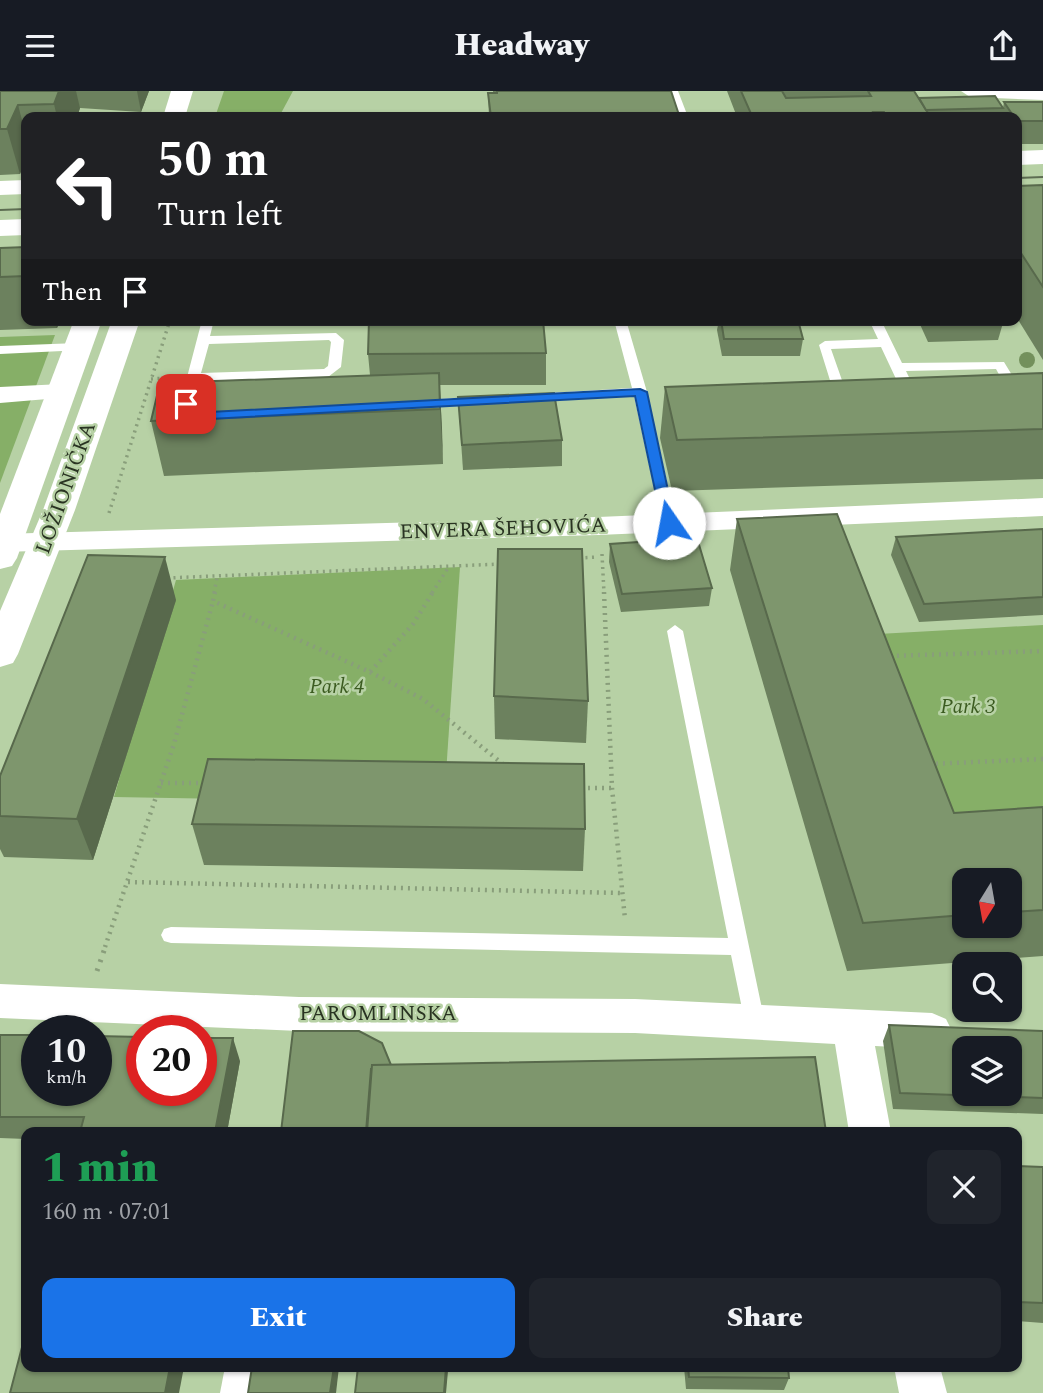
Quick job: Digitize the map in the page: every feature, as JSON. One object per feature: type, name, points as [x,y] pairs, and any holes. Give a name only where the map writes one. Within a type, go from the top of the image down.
[{"type":"street","points":[[176,112],[182,91]]},
{"type":"street","points":[[971,91],[1043,94]]},
{"type":"street","points":[[1022,158],[1043,157]]},
{"type":"street","points":[[0,188],[21,187]]},
{"type":"street","points":[[0,228],[21,227]]},
{"type":"street","name":"LOŽIONIČKA","points":[[0,654],[46,542],[124,326]]},
{"type":"street","name":"LOŽIONIČKA","points":[[2,548],[83,334]]},
{"type":"street","points":[[0,395],[62,392]]},
{"type":"street","name":"ENVERA ŠEHOVIĆA","points":[[2,548],[46,542],[598,526],[1043,507]]},
{"type":"street","name":"PAROMLINSKA","points":[[0,1001],[86,1004],[296,1033],[635,1016],[961,1032]]},
{"type":"street","points":[[852,1028],[869,1127]]},
{"type":"street","points":[[244,1393],[247,1372]]},
{"type":"street","points":[[918,1372],[923,1393]]},
{"type":"lane","points":[[673,91],[681,112]]},
{"type":"lane","points":[[200,414],[186,404],[206,326]]},
{"type":"lane","points":[[622,326],[640,392],[669,523]]},
{"type":"lane","points":[[878,326],[915,407],[921,409]]},
{"type":"lane","points":[[0,350],[83,334]]},
{"type":"lane","points":[[193,377],[328,373],[334,367],[338,340],[331,336],[202,340]]},
{"type":"lane","points":[[844,408],[825,345],[886,343]]},
{"type":"lane","points":[[897,367],[999,365],[1022,404],[1020,408],[1007,408]]},
{"type":"lane","points":[[404,405],[640,392]]},
{"type":"lane","points":[[674,631],[755,1023]]},
{"type":"lane","points":[[171,935],[740,947]]},
{"type":"path","points":[[97,541],[134,445],[168,326]]},
{"type":"path","points":[[598,526],[603,557],[612,788],[627,944]]},
{"type":"path","points":[[577,559],[603,557]]},
{"type":"path","points":[[162,578],[448,568],[512,563]]},
{"type":"path","points":[[370,673],[414,624],[448,568]]},
{"type":"path","points":[[86,1004],[161,783],[213,601],[217,577]]},
{"type":"path","points":[[213,601],[423,699],[512,771]]},
{"type":"path","points":[[882,656],[1043,651]]},
{"type":"path","points":[[924,764],[1043,759]]},
{"type":"path","points":[[161,783],[216,783]]},
{"type":"path","points":[[572,787],[612,788]]},
{"type":"path","points":[[128,882],[622,893]]},
{"type":"green space","points":[[224,91],[293,91],[282,112],[217,112]]},
{"type":"green space","points":[[55,335],[0,483],[0,337]]},
{"type":"green space","name":"Park 4","points":[[460,567],[444,803],[114,797],[176,580]]},
{"type":"green space","name":"Park 3","points":[[1043,625],[1043,829],[940,836],[860,635]]},
{"type":"building","points":[[0,91],[59,91],[54,104],[18,105],[7,129],[0,129]]},
{"type":"building","points":[[671,91],[678,112],[490,112],[488,93]]},
{"type":"building","points":[[741,91],[782,91],[786,98],[871,96],[868,91],[914,91],[927,112],[873,112],[750,112]]},
{"type":"building","points":[[995,96],[1003,108],[926,110],[919,98]]},
{"type":"building","points":[[1004,102],[1043,102],[1043,121],[1022,121],[1022,112],[1011,112]]},
{"type":"building","points":[[1043,185],[1043,287],[1022,255],[1022,186]]},
{"type":"building","points":[[21,247],[21,276],[0,277],[0,248]]},
{"type":"building","points":[[369,326],[544,326],[546,353],[368,354]]},
{"type":"building","points":[[722,326],[800,326],[803,339],[724,339]]},
{"type":"building","points":[[439,373],[440,409],[151,421],[160,383]]},
{"type":"building","points":[[1043,373],[1043,429],[677,440],[665,387]]},
{"type":"building","points":[[554,393],[562,440],[462,445],[458,397]]},
{"type":"building","points":[[837,514],[954,813],[1043,807],[1043,910],[1022,911],[1022,868],[952,868],[952,916],[863,923],[737,519]]},
{"type":"building","points":[[1043,529],[1043,597],[924,604],[896,537]]},
{"type":"building","points":[[697,538],[712,588],[622,594],[610,544]]},
{"type":"building","points":[[498,549],[582,549],[588,701],[494,696]]},
{"type":"building","points":[[88,555],[165,557],[77,819],[0,816],[0,776]]},
{"type":"building","points":[[208,759],[584,764],[585,829],[192,824]]},
{"type":"building","points":[[889,1025],[1043,1031],[1043,1098],[1022,1097],[1022,1036],[952,1036],[952,1095],[900,1093]]},
{"type":"building","points":[[293,1031],[359,1031],[382,1043],[391,1065],[372,1065],[366,1127],[282,1127]]},
{"type":"building","points":[[0,1035],[21,1035],[21,1106],[112,1106],[112,1036],[126,1037],[126,1106],[217,1106],[217,1038],[233,1038],[216,1127],[81,1127],[84,1117],[0,1117]]},
{"type":"building","points":[[815,1057],[825,1127],[367,1127],[372,1065]]},
{"type":"building","points":[[1022,1166],[1043,1167],[1043,1303],[1022,1302]]},
{"type":"building","points":[[21,1351],[21,1372],[169,1372],[165,1393],[10,1393]]},
{"type":"building","points":[[251,1372],[333,1372],[330,1393],[248,1393]]},
{"type":"building","points":[[357,1372],[446,1372],[444,1393],[355,1393]]},
{"type":"building","points":[[688,1372],[788,1372],[789,1378],[689,1377]]},
{"type":"tram line","points":[[1022,178],[1043,177]]},
{"type":"tram line","points":[[0,210],[21,209]]},
{"type":"route","points":[[186,404],[191,410],[210,415],[640,392],[669,523]]}]
